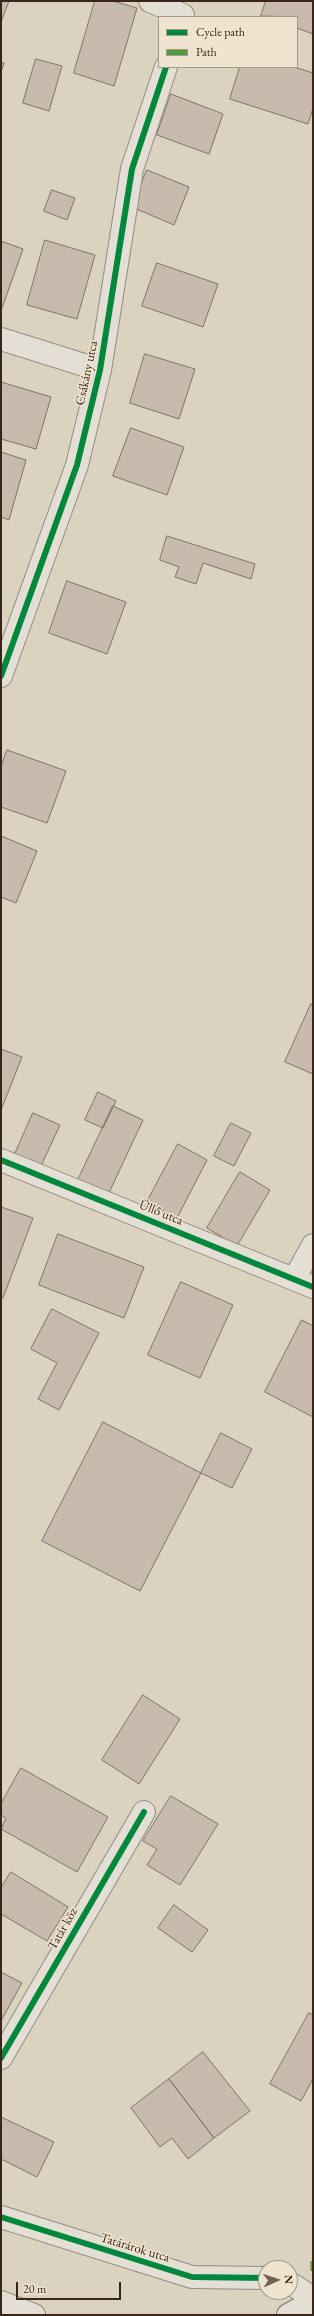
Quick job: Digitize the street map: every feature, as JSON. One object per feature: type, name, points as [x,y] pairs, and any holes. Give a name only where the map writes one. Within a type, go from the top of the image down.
[{"type":"street","points":[[150,1],[186,11]]},
{"type":"street","name":"Csákány utca","points":[[1,676],[77,466],[100,370],[132,169],[166,68]]},
{"type":"street","points":[[1,339],[100,370]]},
{"type":"street","name":"Üllő utca","points":[[1,1160],[304,1283]]},
{"type":"street","points":[[304,1283],[313,1245]]},
{"type":"street","name":"Tatár köz","points":[[1,2058],[144,1812]]},
{"type":"street","name":"Tatárárok utca","points":[[1,2218],[192,2277],[258,2278]]},
{"type":"street","points":[[298,2288],[313,2298]]},
{"type":"street","points":[[288,2315],[313,2301]]},
{"type":"street","points":[[1,2302],[34,2315]]},
{"type":"building","points":[[1,1],[9,1],[1,22]]},
{"type":"building","points":[[95,1],[113,1],[137,8],[114,86],[74,73]]},
{"type":"building","points":[[266,1],[313,1],[313,34],[298,28],[298,16],[261,16]]},
{"type":"building","points":[[36,59],[62,66],[49,111],[23,103]]},
{"type":"building","points":[[1,62],[4,63],[1,72]]},
{"type":"building","points":[[240,68],[297,68],[313,73],[313,108],[308,124],[230,99]]},
{"type":"building","points":[[171,94],[223,114],[209,154],[157,135]]},
{"type":"building","points":[[147,170],[189,187],[174,225],[132,207]]},
{"type":"building","points":[[52,190],[75,198],[67,220],[44,211]]},
{"type":"building","points":[[45,240],[95,255],[77,319],[27,305]]},
{"type":"building","points":[[1,241],[23,249],[2,308],[1,308]]},
{"type":"building","points":[[157,263],[218,284],[203,327],[142,306]]},
{"type":"building","points":[[145,354],[195,369],[179,419],[130,403]]},
{"type":"building","points":[[1,382],[51,397],[36,449],[1,439]]},
{"type":"building","points":[[131,428],[184,447],[167,495],[113,476]]},
{"type":"building","points":[[1,452],[26,460],[9,520],[1,517]]},
{"type":"building","points":[[167,536],[255,564],[251,579],[203,563],[196,584],[175,577],[179,567],[160,560]]},
{"type":"building","points":[[67,581],[126,602],[107,654],[49,633]]},
{"type":"building","points":[[7,750],[66,771],[47,823],[1,807],[1,767]]},
{"type":"building","points":[[1,836],[37,851],[16,903],[1,897]]},
{"type":"building","points":[[311,1004],[313,1005],[313,1074],[285,1062]]},
{"type":"building","points":[[1,1049],[22,1057],[1,1110]]},
{"type":"building","points":[[98,1092],[116,1101],[103,1128],[85,1120]]},
{"type":"building","points":[[113,1106],[143,1120],[107,1197],[77,1182]]},
{"type":"building","points":[[33,1113],[60,1125],[41,1166],[15,1154]]},
{"type":"building","points":[[231,1123],[251,1133],[234,1166],[214,1156]]},
{"type":"building","points":[[178,1144],[207,1160],[177,1218],[147,1202]]},
{"type":"building","points":[[240,1172],[270,1190],[237,1246],[207,1228]]},
{"type":"building","points":[[1,1207],[33,1218],[3,1298],[1,1297]]},
{"type":"building","points":[[58,1234],[144,1267],[124,1318],[39,1285]]},
{"type":"building","points":[[181,1282],[233,1305],[200,1378],[148,1355]]},
{"type":"building","points":[[52,1309],[99,1333],[59,1410],[38,1399],[57,1363],[31,1349]]},
{"type":"building","points":[[302,1320],[313,1326],[313,1417],[265,1392]]},
{"type":"building","points":[[103,1422],[201,1473],[140,1591],[42,1541]]},
{"type":"building","points":[[221,1433],[252,1449],[232,1488],[201,1473]]},
{"type":"building","points":[[143,1695],[180,1719],[139,1784],[102,1760]]},
{"type":"building","points":[[21,1768],[108,1817],[77,1872],[1,1829],[6,1818],[1,1815],[1,1804]]},
{"type":"building","points":[[171,1796],[218,1824],[180,1885],[147,1865],[157,1849],[143,1841]]},
{"type":"building","points":[[11,1872],[68,1907],[47,1941],[1,1914],[1,1888]]},
{"type":"building","points":[[174,1905],[208,1930],[192,1952],[158,1928]]},
{"type":"building","points":[[1,1972],[22,1983],[1,2021]]},
{"type":"building","points":[[309,2013],[313,2015],[313,2079],[301,2101],[270,2084]]},
{"type":"building","points":[[203,2052],[250,2111],[214,2138],[169,2079]]},
{"type":"building","points":[[169,2079],[214,2138],[188,2159],[172,2138],[160,2147],[131,2108]]},
{"type":"building","points":[[1,2117],[54,2142],[37,2177],[1,2159]]},
{"type":"marked path","points":[[313,2261],[313,2272]]},
{"type":"cycle path","points":[[1,676],[77,465],[100,370],[132,169],[166,68]]},
{"type":"cycle path","points":[[1,1160],[313,1287]]},
{"type":"cycle path","points":[[1,2058],[144,1812]]},
{"type":"cycle path","points":[[1,2217],[192,2277],[258,2278]]}]
